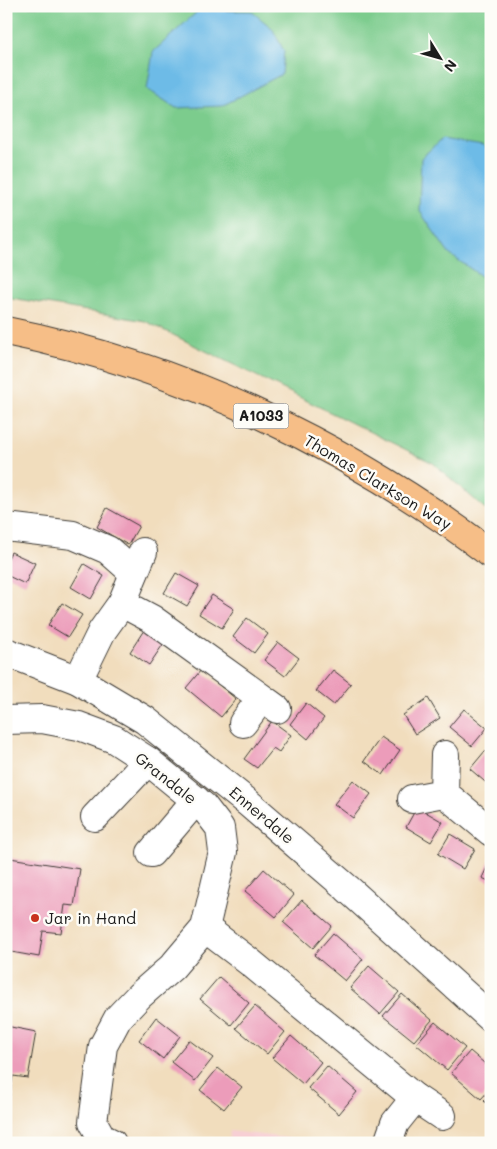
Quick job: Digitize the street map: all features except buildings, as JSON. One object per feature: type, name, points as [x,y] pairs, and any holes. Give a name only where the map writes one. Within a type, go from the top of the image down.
[{"type":"highway","name":"Thomas Clarkson Way","points":[[6,331],[76,348],[187,384],[294,431],[383,480],[431,511],[491,554]]},
{"type":"street","points":[[6,527],[73,535],[139,563],[122,603],[102,632],[78,680]]},
{"type":"street","points":[[122,603],[152,618],[269,704],[243,723]]},
{"type":"street","name":"Ennerdale","points":[[6,652],[78,680],[145,720],[247,802],[348,888],[491,1018]]},
{"type":"street","name":"Grandale","points":[[6,720],[42,719],[79,726],[114,739],[148,761],[204,806],[220,828],[223,852],[205,928],[172,967],[139,996],[118,1018],[103,1046],[93,1122],[102,1138],[112,1143]]},
{"type":"street","points":[[444,793],[445,755]]},
{"type":"street","points":[[95,817],[148,761]]},
{"type":"street","points":[[412,799],[444,793]]},
{"type":"street","points":[[444,793],[491,832]]},
{"type":"street","points":[[151,853],[196,800]]},
{"type":"street","points":[[205,928],[251,963],[415,1098],[442,1116]]},
{"type":"street","points":[[388,1143],[395,1122],[415,1098]]},
{"type":"shaded area","points":[[230,1131],[327,1143],[229,1143]]},
{"type":"green space","points":[[6,6],[491,6],[491,514],[433,463],[145,321],[6,297]]},
{"type":"water","points":[[199,10],[251,11],[272,28],[284,51],[282,74],[222,106],[176,108],[147,89],[153,52]]},
{"type":"water","points":[[442,139],[483,146],[491,152],[491,279],[487,280],[449,254],[419,210],[421,158]]},
{"type":"place","name":"Jar in Hand","points":[[35,918]]}]
